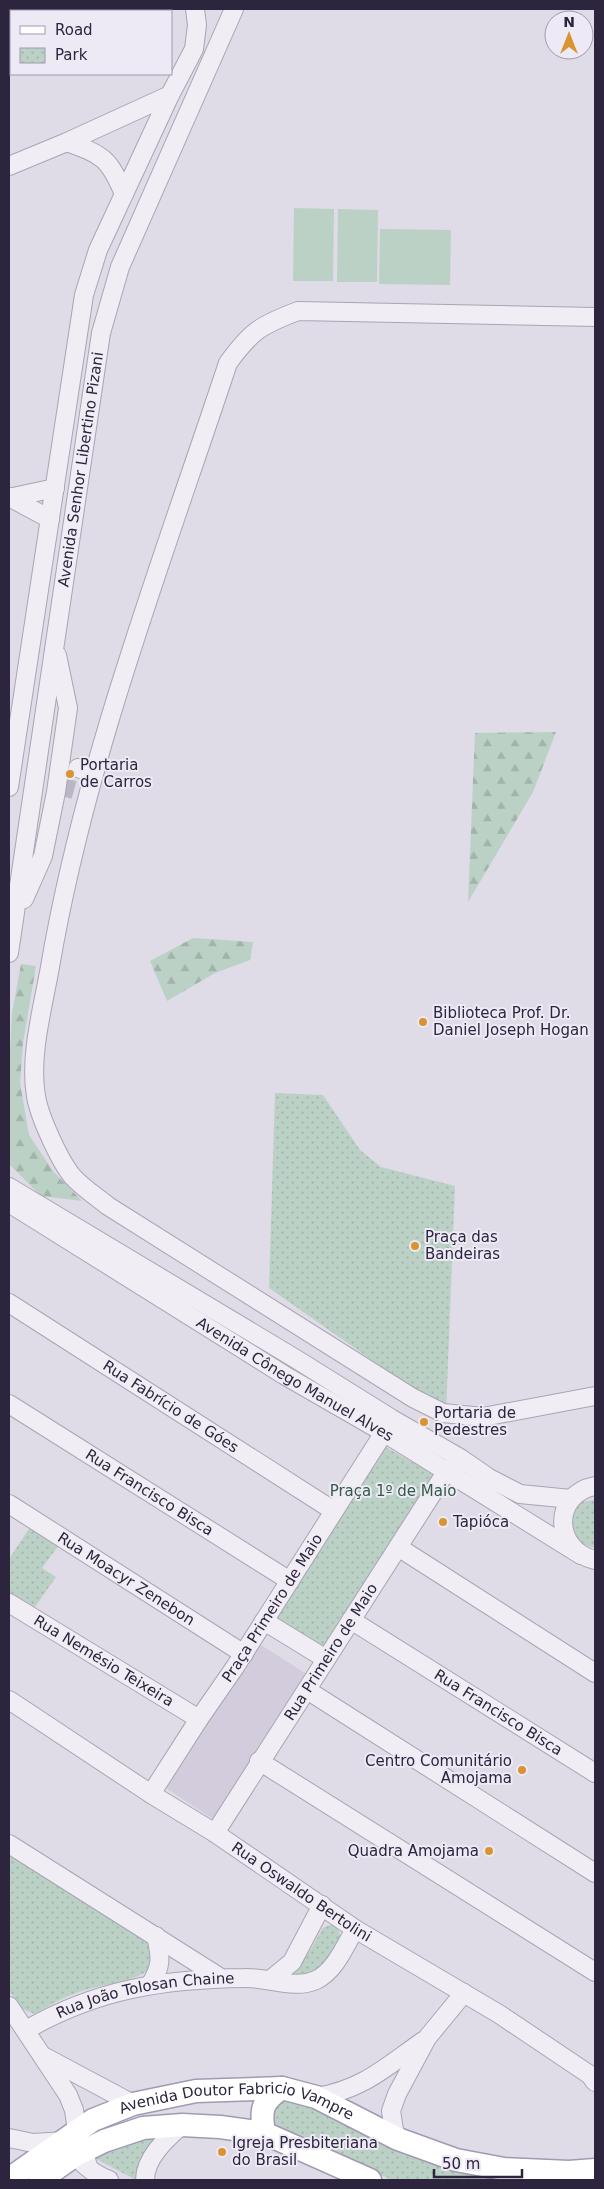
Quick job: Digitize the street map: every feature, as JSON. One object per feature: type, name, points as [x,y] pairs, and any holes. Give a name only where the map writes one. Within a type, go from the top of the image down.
[{"type":"main road","name":"Avenida Doutor Fabricio Vampre","points":[[86,2160],[93,2120],[133,2104],[196,2091],[282,2088],[316,2097],[398,2139],[456,2160],[504,2169],[565,2176],[595,2170]]},
{"type":"main road","points":[[264,2133],[263,2109],[268,2097],[282,2088]]},
{"type":"main road","name":"Avenida Doutor Fabricio Vampre","points":[[40,2180],[86,2160],[104,2141],[143,2128],[182,2125],[220,2127],[264,2133],[370,2180]]},
{"type":"main road","name":"Avenida Doutor Fabricio Vampre","points":[[9,2179],[86,2160]]},
{"type":"street","name":"Avenida Senhor Libertino Pizani","points":[[9,787],[11,761],[84,295],[98,250],[170,95],[194,49],[197,25],[195,9]]},
{"type":"street","name":"Avenida Senhor Libertino Pizani","points":[[9,953],[101,333],[120,266],[234,9]]},
{"type":"street","points":[[9,166],[170,95]]},
{"type":"street","points":[[67,142],[104,158],[114,170],[124,194]]},
{"type":"street","points":[[14,922],[70,789],[74,767],[228,364],[245,339],[269,322],[298,311],[595,317]]},
{"type":"street","points":[[11,497],[54,488]]},
{"type":"street","points":[[11,497],[50,519]]},
{"type":"street","points":[[54,642],[68,708],[74,767],[70,789],[73,850],[58,920],[35,1055],[36,1096],[50,1138],[72,1176],[108,1206],[412,1398],[443,1413],[483,1417],[595,1396]]},
{"type":"street","name":"Avenida Cônego Manuel Alves","points":[[9,1187],[296,1359],[388,1426],[446,1472],[591,1559]]},
{"type":"street","name":"Avenida Cônego Manuel Alves","points":[[10,1208],[284,1376],[460,1458],[489,1478],[520,1494],[571,1499]]},
{"type":"street","name":"Rua Fabrício de Góes","points":[[9,1303],[334,1511]]},
{"type":"street","name":"Rua Francisco Bisca","points":[[9,1404],[290,1581]]},
{"type":"street","name":"Praça Primeiro de Maio","points":[[151,1794],[199,1719],[244,1654],[388,1426]]},
{"type":"street","points":[[446,1472],[452,1467],[458,1467],[489,1478]]},
{"type":"street","name":"Rua Primeiro de Maio","points":[[215,1832],[446,1472]]},
{"type":"street","points":[[591,1559],[572,1547],[564,1530],[565,1510],[571,1499],[581,1491],[595,1486]]},
{"type":"street","name":"Rua Moacyr Zenebon","points":[[9,1504],[244,1654]]},
{"type":"street","points":[[398,1547],[595,1673]]},
{"type":"street","name":"Rua Nemésio Teixeira","points":[[9,1603],[199,1719]]},
{"type":"street","name":"Rua Francisco Bisca","points":[[351,1620],[595,1773]]},
{"type":"street","points":[[264,1621],[326,1659]]},
{"type":"street","points":[[307,1690],[595,1873]]},
{"type":"street","name":"Rua Oswaldo Bertolini","points":[[9,1700],[151,1794],[215,1832],[356,1930],[499,2014],[593,2078]]},
{"type":"street","points":[[260,1761],[595,1972]]},
{"type":"street","points":[[9,1844],[221,1978]]},
{"type":"street","points":[[270,1980],[292,1962],[322,1905]]},
{"type":"street","name":"Rua João Tolosan Chaine","points":[[26,2030],[54,2014],[90,1999],[150,1985],[221,1978],[270,1980],[299,1984],[316,1980],[330,1970],[356,1930]]},
{"type":"street","points":[[150,1985],[159,1970],[160,1954],[156,1936]]},
{"type":"street","points":[[398,2139],[394,2130],[391,2111],[397,2094],[427,2038],[464,1993]]},
{"type":"street","points":[[9,2006],[43,2056],[74,2110],[86,2160]]},
{"type":"street","points":[[316,2097],[338,2094],[353,2088],[368,2080],[427,2038]]},
{"type":"street","points":[[43,2056],[133,2104]]},
{"type":"street","points":[[145,2180],[145,2175],[154,2156],[166,2139],[182,2125]]},
{"type":"street","points":[[9,2138],[33,2143],[86,2160]]},
{"type":"shaded area","points":[[258,1643],[308,1675],[213,1819],[163,1786]]},
{"type":"green space","points":[[294,208],[334,209],[333,281],[293,281]]},
{"type":"green space","points":[[338,209],[378,210],[377,282],[337,282]]},
{"type":"green space","points":[[380,229],[451,230],[450,285],[379,284]]},
{"type":"green space","points":[[556,732],[533,792],[468,902],[475,733]]},
{"type":"green space","points":[[193,938],[253,942],[250,960],[215,973],[167,1001],[150,961]]},
{"type":"green space","points":[[21,964],[36,966],[23,1043],[20,1083],[29,1135],[53,1171],[82,1201],[41,1196],[9,1164],[9,1070],[12,1013]]},
{"type":"green space","points":[[275,1093],[323,1095],[360,1150],[381,1167],[455,1186],[446,1412],[269,1288]]},
{"type":"green space","name":"Praça 1º de Maio","points":[[384,1446],[440,1478],[329,1649],[275,1617]]},
{"type":"green space","points":[[595,1500],[595,1548],[582,1544],[573,1537],[569,1512],[580,1502]]},
{"type":"green space","points":[[32,1524],[61,1542],[42,1568],[56,1577],[35,1607],[9,1592],[9,1559]]},
{"type":"green space","points":[[9,1855],[147,1942],[153,1955],[149,1970],[128,1980],[75,1993],[35,2014],[22,2009],[9,1991]]},
{"type":"green space","points":[[332,1924],[338,1929],[341,1938],[324,1964],[315,1974],[290,1976],[309,1952],[323,1928]]},
{"type":"green space","points":[[280,2096],[550,2180],[392,2180],[270,2126],[266,2109]]},
{"type":"green space","points":[[158,2137],[145,2155],[136,2180],[93,2157],[129,2142]]},
{"type":"tunnel","points":[[60,786],[74,790]]},
{"type":"place","name":"Portaria de Carros","points":[[70,774]]},
{"type":"place","name":"Biblioteca Prof. Dr. Daniel Joseph Hogan","points":[[423,1022]]},
{"type":"place","name":"Praça das Bandeiras","points":[[415,1246]]},
{"type":"place","name":"Portaria de Pedestres","points":[[424,1422]]},
{"type":"place","name":"Tapióca","points":[[443,1522]]},
{"type":"place","name":"Centro Comunitário Amojama","points":[[522,1770]]},
{"type":"place","name":"Quadra Amojama","points":[[489,1851]]},
{"type":"place","name":"Igreja Presbiteriana do Brasil","points":[[222,2152]]}]
